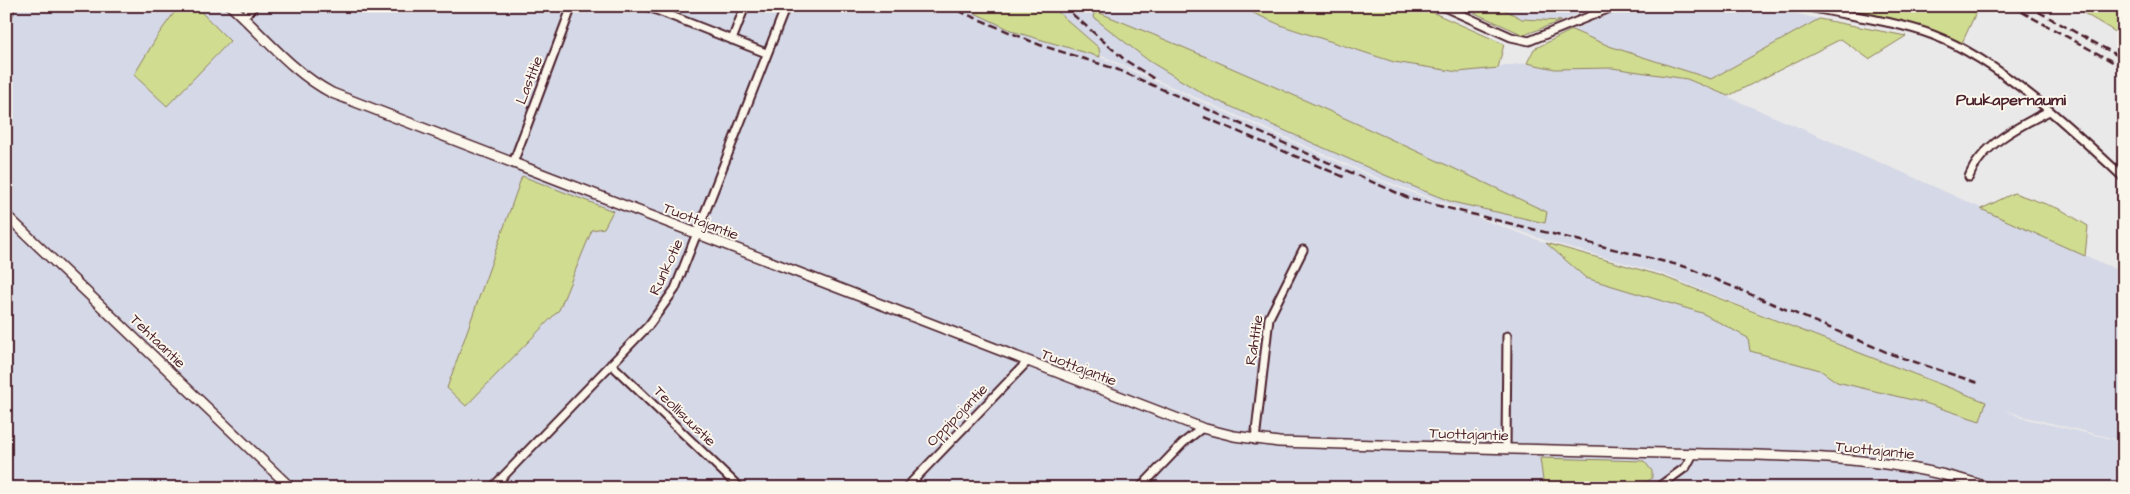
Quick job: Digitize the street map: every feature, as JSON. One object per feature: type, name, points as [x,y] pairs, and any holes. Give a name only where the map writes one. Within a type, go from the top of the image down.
[{"type":"street","points":[[6,19],[10,6]]},
{"type":"street","name":"Tuottajantie","points":[[231,6],[293,66],[319,86],[513,163],[1202,428],[1255,440],[1288,443],[1694,454],[1890,463],[1943,473],[1988,488]]},
{"type":"street","points":[[244,17],[254,6]]},
{"type":"street","name":"Lastitie","points":[[513,163],[572,6]]},
{"type":"street","points":[[646,6],[766,53]]},
{"type":"street","points":[[732,40],[746,6]]},
{"type":"street","name":"Runkotie","points":[[492,488],[662,309],[675,289],[786,6]]},
{"type":"street","points":[[1442,6],[1511,37],[1529,41],[1615,6]]},
{"type":"street","points":[[1804,6],[1932,35],[1961,47],[2049,111],[2124,178]]},
{"type":"street","points":[[1969,177],[1974,165],[1984,152],[2049,111]]},
{"type":"street","name":"Tehtaantie","points":[[6,215],[291,488]]},
{"type":"street","name":"Rahtitie","points":[[1255,440],[1269,318],[1303,250]]},
{"type":"street","points":[[1506,449],[1507,336]]},
{"type":"street","name":"Oppipojantie","points":[[906,488],[1028,362]]},
{"type":"street","name":"Teollisuustie","points":[[611,364],[740,488]]},
{"type":"street","points":[[1140,488],[1183,443],[1202,428]]},
{"type":"street","points":[[1656,488],[1686,467],[1694,454]]},
{"type":"shaded area","points":[[6,6],[960,6],[1015,32],[1100,57],[1383,182],[1546,243],[1659,275],[1869,357],[1660,273],[1547,241],[1383,180],[1100,55],[1015,31],[962,6],[1237,6],[1283,26],[1394,62],[1458,72],[1527,63],[1555,69],[1612,68],[1687,79],[1904,173],[2124,273],[2124,441],[2022,416],[2003,409],[2022,418],[2124,442],[2124,488],[6,488]]},
{"type":"shaded area","points":[[1498,6],[1597,6],[1561,21],[1522,19]]},
{"type":"shaded area","points":[[1628,6],[1766,6],[1819,19],[1711,79],[1609,46],[1573,30]]},
{"type":"green space","points":[[179,6],[195,6],[230,41],[167,106],[134,75],[158,35]]},
{"type":"green space","points":[[960,6],[1051,6],[1099,48],[1100,57],[1015,32]]},
{"type":"green space","points":[[1237,6],[1418,6],[1504,44],[1498,68],[1458,72],[1394,62],[1283,26]]},
{"type":"green space","points":[[1459,6],[1498,6],[1522,19],[1561,21],[1524,35]]},
{"type":"green space","points":[[1841,6],[1979,6],[1962,43],[1923,27]]},
{"type":"green space","points":[[2072,6],[2120,6],[2124,9],[2124,37]]},
{"type":"green space","points":[[1095,11],[1266,83],[1547,212],[1545,223],[1452,202],[1387,176],[1207,96],[1149,61],[1093,17]]},
{"type":"green space","points":[[1819,19],[1906,36],[1869,59],[1841,39],[1728,96],[1687,79],[1612,68],[1555,69],[1527,63],[1534,49],[1572,30],[1609,46],[1711,79]]},
{"type":"green space","points":[[522,176],[613,211],[604,228],[592,230],[559,310],[466,406],[447,388]]},
{"type":"green space","points":[[2014,193],[2060,209],[2088,226],[2085,256],[1981,209]]},
{"type":"green space","points":[[1546,243],[1659,275],[1986,402],[1980,421],[1925,403],[1837,382],[1820,370],[1750,351],[1748,338],[1702,313],[1586,278]]},
{"type":"green space","points":[[1540,458],[1644,461],[1652,471],[1652,478],[1638,488],[1544,488]]},
{"type":"railway","points":[[947,6],[1040,45],[1116,69],[1411,199],[1686,267],[1891,354],[1978,383]]},
{"type":"railway","points":[[1063,6],[1125,60],[1156,80]]},
{"type":"railway","points":[[2011,6],[2124,68]]},
{"type":"railway","points":[[2028,6],[2124,59]]},
{"type":"railway","points":[[1204,117],[1344,177]]},
{"type":"district","name":"Puukapernaumi","points":[[2011,99]]}]
